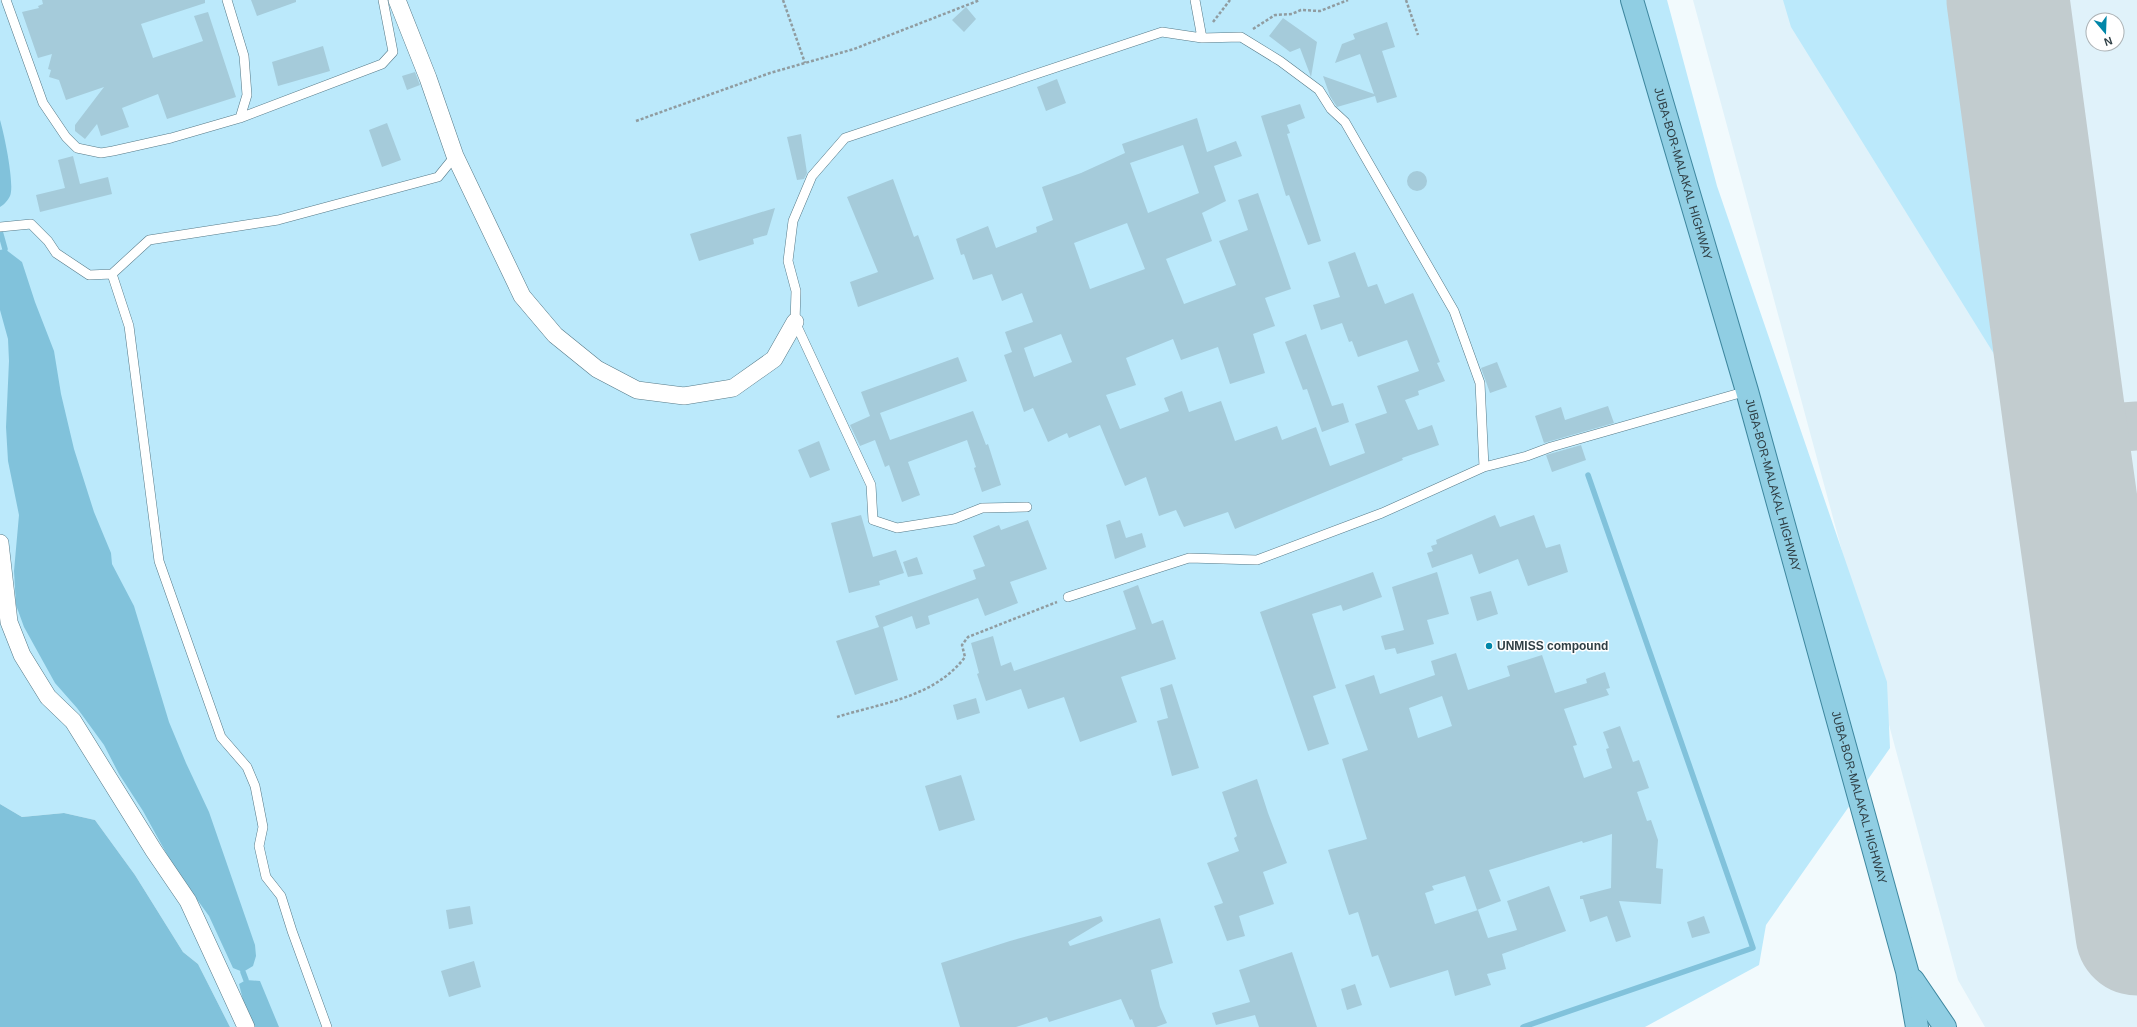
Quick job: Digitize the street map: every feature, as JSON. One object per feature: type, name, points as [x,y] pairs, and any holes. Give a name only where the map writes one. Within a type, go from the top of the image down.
[{"type":"main road","name":"JUBA-BOR-MALAKAL HIGHWAY","points":[[1632,0],[1747,391],[1907,971],[1917,1027]]},
{"type":"main road","name":"JUBA-BOR-MALAKAL HIGHWAY","points":[[1907,971],[1945,1027]]},
{"type":"street","points":[[397,0],[428,78],[455,156],[522,296],[555,335],[597,369],[636,390],[684,396],[733,388],[774,359],[795,322]]},
{"type":"street","points":[[0,543],[9,622],[22,655],[48,697],[73,721],[154,851],[188,901],[246,1027]]},
{"type":"lane","points":[[6,0],[43,103],[66,137],[77,148],[101,153],[170,138],[240,118],[382,64],[393,52],[383,0]]},
{"type":"lane","points":[[227,0],[244,56],[247,95],[240,118]]},
{"type":"lane","points":[[1195,0],[1202,38]]},
{"type":"lane","points":[[1027,507],[982,508],[954,519],[897,528],[873,520],[870,485],[795,322],[796,291],[788,261],[793,221],[812,176],[845,138],[1162,32],[1202,38],[1241,37],[1280,61],[1319,90],[1331,109],[1345,122],[1454,311],[1480,383],[1484,467]]},
{"type":"lane","points":[[0,227],[31,224],[48,241],[56,253],[89,275],[112,274],[149,240],[278,220],[438,177],[455,156]]},
{"type":"lane","points":[[112,274],[129,326],[159,561],[221,737],[247,767],[255,786],[263,827],[259,846],[266,876],[281,896],[292,931],[327,1027]]},
{"type":"lane","points":[[1068,597],[1189,558],[1257,560],[1382,514],[1484,467],[1527,456],[1551,447],[1747,391]]},
{"type":"path","points":[[783,0],[805,63]]},
{"type":"path","points":[[636,121],[770,73],[854,49],[980,0]]},
{"type":"path","points":[[1202,38],[1230,0]]},
{"type":"path","points":[[1241,37],[1275,15],[1292,14],[1301,10],[1320,11],[1348,0]]},
{"type":"path","points":[[1406,0],[1418,35]]},
{"type":"path","points":[[837,717],[912,696],[935,684],[951,672],[965,657],[962,645],[968,637],[1068,597]]},
{"type":"shaded area","points":[[0,0],[1667,0],[1717,186],[1887,682],[1890,748],[1766,925],[1759,965],[1645,1027],[230,1027],[198,964],[183,952],[135,875],[95,820],[64,813],[22,817],[0,804]]},
{"type":"shaded area","points":[[1693,0],[2137,0],[2137,1027],[1985,1027],[1958,980]]},
{"type":"shaded area","points":[[1783,0],[1948,0],[1994,354],[1791,27]]},
{"type":"shaded area","points":[[0,120],[8,159],[11,190],[10,196],[0,207]]},
{"type":"shaded area","points":[[5,249],[22,262],[35,302],[54,351],[61,394],[74,449],[94,512],[111,553],[112,564],[134,606],[169,722],[209,812],[255,945],[256,956],[253,966],[243,972],[233,968],[209,916],[175,869],[143,811],[119,774],[104,745],[77,708],[55,683],[24,627],[16,605],[14,571],[19,515],[8,461],[6,427],[9,361],[8,339],[0,310],[0,250]]},
{"type":"shaded area","points":[[0,804],[22,817],[64,813],[95,820],[135,875],[183,952],[198,964],[230,1027],[0,1027]]},
{"type":"shaded area","points":[[246,980],[260,981],[279,1027],[254,1027],[245,1008],[239,984]]},
{"type":"building","points":[[42,0],[205,0],[205,3],[141,24],[153,58],[203,41],[194,16],[208,12],[236,97],[167,119],[158,94],[122,108],[129,127],[101,136],[97,124],[85,139],[75,131],[75,125],[104,87],[66,100],[59,80],[49,77],[51,70],[48,69],[52,54],[38,58],[22,12],[39,8],[38,6],[43,4]]},
{"type":"building","points":[[251,0],[296,0],[296,2],[257,16]]},
{"type":"building","points":[[966,7],[976,19],[964,32],[952,20]]},
{"type":"building","points":[[1283,18],[1317,42],[1311,77],[1300,48],[1290,52],[1269,36]]},
{"type":"building","points":[[1387,22],[1395,47],[1382,51],[1397,97],[1377,103],[1375,96],[1337,107],[1330,96],[1323,76],[1374,94],[1360,54],[1335,63],[1342,44],[1355,39],[1353,34]]},
{"type":"building","points":[[323,46],[330,71],[278,86],[272,62]]},
{"type":"building","points":[[415,72],[420,85],[407,90],[402,76]]},
{"type":"building","points":[[1057,79],[1066,103],[1046,111],[1037,87]]},
{"type":"building","points":[[1300,104],[1305,118],[1287,125],[1290,133],[1287,134],[1321,241],[1308,245],[1289,195],[1286,196],[1261,116]]},
{"type":"building","points":[[1197,118],[1207,152],[1236,141],[1242,156],[1214,166],[1226,201],[1202,213],[1212,241],[1166,259],[1184,304],[1236,285],[1219,241],[1248,230],[1238,200],[1258,193],[1291,289],[1265,298],[1275,326],[1253,334],[1265,373],[1230,384],[1218,347],[1181,360],[1173,339],[1126,358],[1136,385],[1106,395],[1120,429],[1169,411],[1164,398],[1182,391],[1189,412],[1221,401],[1235,441],[1277,426],[1282,440],[1316,427],[1330,466],[1365,453],[1355,424],[1387,413],[1377,386],[1419,371],[1407,340],[1358,357],[1352,341],[1349,342],[1342,323],[1321,330],[1313,305],[1340,297],[1328,262],[1355,252],[1368,287],[1377,284],[1385,304],[1413,293],[1440,362],[1437,363],[1445,381],[1418,391],[1419,395],[1405,400],[1418,430],[1432,425],[1439,445],[1402,458],[1403,460],[1235,529],[1228,512],[1184,527],[1176,510],[1159,516],[1146,477],[1125,486],[1100,425],[1069,438],[1067,433],[1048,442],[1033,408],[1024,412],[1004,355],[1012,352],[1005,332],[1033,322],[1022,293],[1002,301],[992,274],[973,280],[964,254],[961,255],[956,239],[988,226],[996,248],[1037,232],[1036,227],[1053,220],[1042,187],[1081,173],[1125,153],[1122,144]],"holes":[[[1183,145],[1199,193],[1148,213],[1130,163]],[[1127,223],[1145,269],[1090,289],[1074,243]],[[1061,334],[1072,362],[1034,377],[1024,348]]]},
{"type":"building","points":[[387,123],[401,160],[382,167],[369,130]]},
{"type":"building","points":[[801,134],[807,173],[804,179],[797,180],[787,137]]},
{"type":"building","points":[[73,156],[80,184],[108,177],[112,194],[40,212],[36,195],[65,188],[58,160]]},
{"type":"building","points":[[1417,171],[1424,174],[1427,181],[1424,188],[1417,191],[1410,188],[1407,181],[1410,174]]},
{"type":"building","points":[[893,179],[914,237],[918,235],[934,279],[858,307],[850,282],[878,272],[847,197]]},
{"type":"building","points":[[775,208],[767,235],[753,239],[754,244],[699,261],[690,234]]},
{"type":"building","points":[[1306,334],[1332,406],[1343,403],[1349,422],[1322,432],[1307,389],[1303,390],[1285,342]]},
{"type":"building","points":[[958,357],[967,381],[880,413],[890,440],[973,411],[986,445],[988,444],[1001,485],[982,492],[967,440],[908,462],[920,495],[902,502],[889,465],[885,467],[875,440],[860,446],[850,425],[870,416],[861,392]]},
{"type":"building","points":[[1497,362],[1507,387],[1490,393],[1481,368]]},
{"type":"building","points":[[1608,406],[1614,423],[1544,443],[1535,416],[1561,407],[1565,420]]},
{"type":"building","points":[[819,441],[830,470],[810,478],[798,450]]},
{"type":"building","points":[[1581,445],[1586,460],[1552,472],[1546,455]]},
{"type":"building","points":[[861,515],[873,557],[896,550],[904,573],[879,581],[880,585],[849,593],[831,523]]},
{"type":"building","points":[[1495,515],[1500,527],[1534,515],[1546,548],[1560,544],[1568,572],[1528,586],[1518,559],[1479,574],[1472,554],[1432,568],[1427,553],[1433,551],[1431,546],[1437,544],[1436,540]]},
{"type":"building","points":[[1028,520],[1047,569],[1010,582],[1018,603],[985,616],[978,598],[928,616],[930,624],[916,629],[912,616],[883,627],[898,680],[855,695],[836,641],[879,627],[875,616],[976,579],[973,570],[985,566],[973,536],[999,525],[1001,530]]},
{"type":"building","points":[[1120,520],[1126,538],[1142,533],[1146,547],[1115,559],[1106,525]]},
{"type":"building","points":[[917,557],[923,574],[908,577],[903,562]]},
{"type":"building","points":[[1373,572],[1382,597],[1343,611],[1341,605],[1312,614],[1336,688],[1313,696],[1329,744],[1308,751],[1260,612]]},
{"type":"building","points":[[1437,572],[1449,614],[1427,620],[1434,644],[1397,654],[1395,648],[1385,650],[1381,636],[1404,630],[1392,587]]},
{"type":"building","points":[[1138,585],[1152,624],[1163,620],[1176,659],[1121,677],[1137,722],[1080,742],[1064,697],[1028,709],[1021,689],[986,701],[977,674],[979,673],[971,643],[993,636],[1001,666],[1011,662],[1014,671],[1136,629],[1123,591]]},
{"type":"building","points":[[1491,591],[1498,614],[1477,621],[1470,597]]},
{"type":"building","points":[[1456,653],[1468,690],[1510,676],[1507,666],[1542,655],[1555,693],[1587,683],[1586,679],[1605,672],[1610,688],[1606,689],[1609,695],[1564,709],[1577,745],[1573,746],[1584,778],[1612,768],[1606,749],[1609,748],[1603,732],[1620,726],[1633,762],[1639,760],[1649,788],[1637,792],[1647,821],[1651,820],[1658,840],[1656,868],[1663,869],[1661,904],[1619,901],[1631,937],[1616,942],[1607,916],[1590,922],[1583,899],[1580,899],[1580,896],[1611,888],[1612,834],[1583,843],[1582,841],[1489,870],[1501,901],[1477,910],[1465,876],[1432,886],[1434,890],[1425,893],[1435,924],[1478,910],[1488,938],[1517,930],[1507,901],[1549,886],[1566,931],[1502,954],[1506,969],[1487,974],[1491,985],[1455,996],[1448,970],[1390,988],[1378,955],[1372,957],[1358,912],[1349,915],[1328,850],[1367,839],[1342,759],[1368,750],[1345,685],[1374,675],[1380,694],[1435,675],[1431,661]],"holes":[[[1442,696],[1452,726],[1418,738],[1409,708]]]},
{"type":"building","points":[[1172,684],[1199,768],[1172,776],[1157,721],[1168,718],[1160,688]]},
{"type":"building","points":[[976,698],[980,713],[957,720],[953,705]]},
{"type":"building","points":[[961,775],[975,820],[939,831],[925,786]]},
{"type":"building","points":[[1257,779],[1287,863],[1263,872],[1274,904],[1239,916],[1245,936],[1227,941],[1214,906],[1223,903],[1207,863],[1239,851],[1234,838],[1237,836],[1222,792]]},
{"type":"building","points":[[470,906],[473,924],[449,929],[446,910]]},
{"type":"building","points":[[1101,916],[1103,921],[1068,942],[1070,946],[1160,918],[1173,963],[1151,970],[1160,1007],[1167,1023],[1156,1027],[1135,1027],[1132,1019],[1130,1020],[1121,999],[1049,1022],[1047,1017],[1016,1027],[960,1027],[941,963],[1010,941]]},
{"type":"building","points":[[1704,916],[1710,933],[1692,938],[1687,922]]},
{"type":"building","points":[[1292,952],[1317,1027],[1259,1027],[1255,1015],[1216,1025],[1212,1013],[1250,1002],[1239,970]]},
{"type":"building","points":[[474,961],[481,987],[449,997],[441,971]]},
{"type":"building","points":[[1355,984],[1362,1005],[1347,1010],[1341,989]]},
{"type":"waterway","points":[[0,231],[5,249]]},
{"type":"waterway","points":[[1523,1027],[1753,948],[1588,475]]},
{"type":"waterway","points":[[243,972],[246,980]]},
{"type":"taxiway","points":[[2009,6],[2030,0]]},
{"type":"taxiway","points":[[2066,431],[2137,426]]},
{"type":"taxiway","points":[[2127,863],[2137,861]]},
{"type":"runway","points":[[2008,0],[2066,431],[2137,934]]},
{"type":"place","name":"UNMISS compound","points":[[1489,646]]}]
